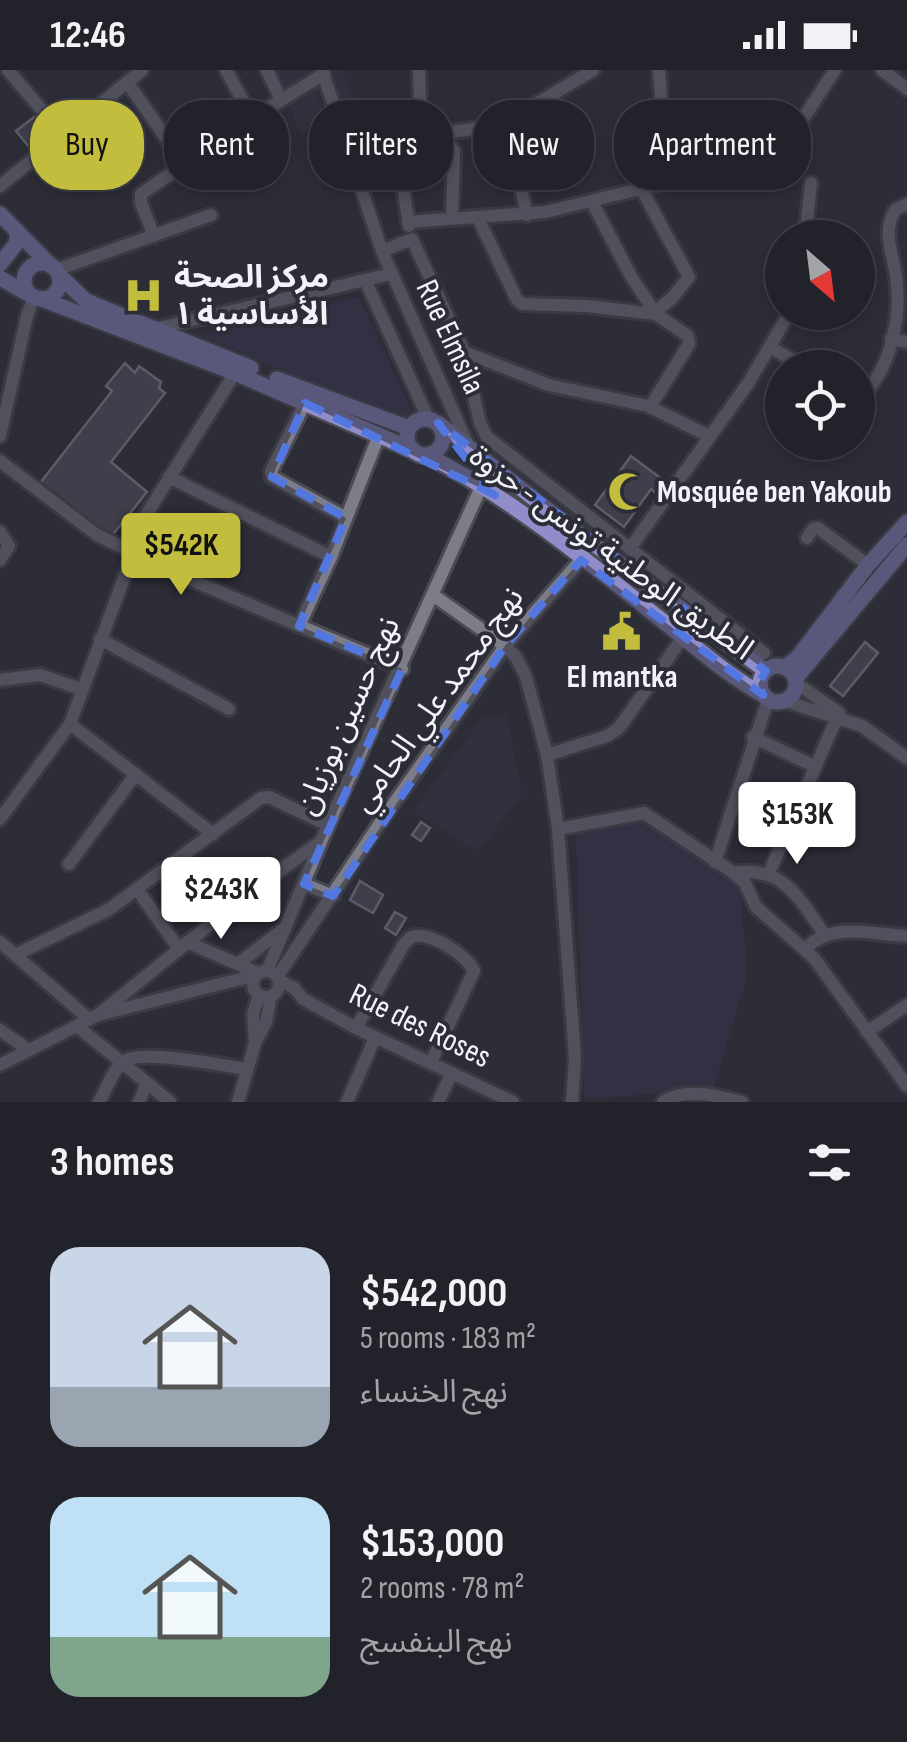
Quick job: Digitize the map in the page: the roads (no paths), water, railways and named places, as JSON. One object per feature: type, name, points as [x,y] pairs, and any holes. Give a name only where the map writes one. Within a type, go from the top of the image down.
[{"type":"main road","points":[[0,214],[85,300],[289,385],[409,428]]},
{"type":"main road","points":[[0,264],[16,244],[18,232]]},
{"type":"main road","points":[[34,264],[55,270],[55,292],[35,297],[24,284],[26,272],[34,264]]},
{"type":"main road","name":"الطريق الوطنية تونس - حزوة","points":[[0,278],[35,297],[306,403],[482,485],[729,675],[772,699]]},
{"type":"main road","points":[[419,419],[433,420],[444,432],[443,443],[436,452],[420,453],[407,440],[409,428],[419,419]]},
{"type":"main road","name":"الطريق الوطنية تونس - حزوة","points":[[433,420],[561,520],[765,662]]},
{"type":"main road","points":[[792,676],[765,662],[760,684],[772,699],[792,696],[792,676],[798,657],[868,565],[907,522]]},
{"type":"main road","points":[[792,676],[907,545]]},
{"type":"street","points":[[8,70],[33,100]]},
{"type":"street","points":[[226,70],[242,100]]},
{"type":"street","points":[[267,70],[281,100],[323,72],[332,100]]},
{"type":"street","points":[[541,100],[593,70]]},
{"type":"street","points":[[659,70],[661,100]]},
{"type":"street","points":[[811,107],[835,70]]},
{"type":"street","points":[[882,70],[907,89]]},
{"type":"street","points":[[104,100],[134,74],[164,128]]},
{"type":"street","points":[[419,75],[422,100]]},
{"type":"street","points":[[453,150],[453,184]]},
{"type":"street","points":[[0,186],[30,162]]},
{"type":"street","points":[[154,236],[140,196],[164,179]]},
{"type":"street","points":[[362,190],[391,274]]},
{"type":"street","points":[[403,190],[412,238],[464,352],[480,423],[487,437],[631,548],[765,662]]},
{"type":"street","points":[[452,218],[453,190]]},
{"type":"street","points":[[522,190],[527,215]]},
{"type":"street","points":[[408,222],[527,215],[635,190]]},
{"type":"street","points":[[478,218],[517,300],[523,304],[656,313],[690,277],[643,190]]},
{"type":"street","points":[[806,220],[809,190]]},
{"type":"street","points":[[592,202],[632,278],[656,313],[690,340],[650,407]]},
{"type":"street","points":[[875,381],[892,339],[898,294],[888,243],[889,227],[895,210],[907,204]]},
{"type":"street","points":[[55,270],[211,214]]},
{"type":"street","points":[[382,252],[412,238]]},
{"type":"street","name":"Rue Elmsila","points":[[154,329],[391,274],[469,447]]},
{"type":"street","points":[[366,282],[433,420]]},
{"type":"street","points":[[0,436],[27,316],[35,297]]},
{"type":"street","points":[[631,548],[781,330]]},
{"type":"street","points":[[892,339],[907,342]]},
{"type":"street","points":[[464,352],[548,385],[650,407],[708,436]]},
{"type":"street","points":[[0,818],[70,724],[130,549],[169,477],[235,373]]},
{"type":"street","points":[[306,403],[271,471],[272,477],[346,518]]},
{"type":"street","points":[[299,626],[379,435]]},
{"type":"street","points":[[0,461],[84,527],[402,669]]},
{"type":"street","points":[[169,477],[331,557]]},
{"type":"street","name":"نهج حسين بوزيان","points":[[266,983],[284,928],[328,826],[482,485]]},
{"type":"street","points":[[807,538],[813,528],[818,528],[868,565]]},
{"type":"street","points":[[0,532],[9,546],[0,560]]},
{"type":"street","name":"نهج محمد علي الحامي","points":[[266,983],[333,896],[505,646],[582,560]]},
{"type":"street","points":[[432,595],[505,646],[526,677],[547,755],[558,829],[573,1026],[572,1102]]},
{"type":"street","points":[[547,755],[607,736],[619,728],[682,636]]},
{"type":"street","points":[[100,639],[229,710]]},
{"type":"street","points":[[0,680],[40,675],[81,689]]},
{"type":"street","points":[[792,676],[841,717],[907,758]]},
{"type":"street","points":[[715,862],[753,737],[772,699],[841,717]]},
{"type":"street","points":[[770,873],[814,766],[841,717]]},
{"type":"street","points":[[70,724],[213,834]]},
{"type":"street","points":[[753,737],[814,766]]},
{"type":"street","points":[[69,864],[136,774]]},
{"type":"street","points":[[16,954],[98,916],[264,797],[328,826]]},
{"type":"street","points":[[558,829],[644,813],[734,873],[745,884],[756,907],[806,948],[907,1086]]},
{"type":"street","points":[[88,1020],[322,840]]},
{"type":"street","points":[[734,873],[770,873],[799,900],[825,935]]},
{"type":"street","points":[[304,884],[333,896]]},
{"type":"street","points":[[137,889],[183,945]]},
{"type":"street","points":[[238,964],[284,928]]},
{"type":"street","points":[[806,948],[825,935],[844,931],[907,936]]},
{"type":"street","points":[[356,1028],[404,944],[419,934],[426,936],[468,960],[474,971],[432,1062]]},
{"type":"street","points":[[0,942],[88,1020],[123,1062],[170,1102]]},
{"type":"street","name":"Rue des Roses","points":[[183,945],[238,964],[291,999],[303,999],[375,1038],[513,1102]]},
{"type":"street","points":[[0,1064],[88,1020],[221,986],[242,977],[266,983],[266,1022],[238,1102]]},
{"type":"street","points":[[867,1032],[907,1005]]},
{"type":"street","points":[[0,1030],[27,1049]]},
{"type":"street","points":[[347,1102],[375,1038]]},
{"type":"street","points":[[100,1102],[123,1062],[148,1056],[247,1069]]},
{"type":"street","points":[[438,1102],[452,1072]]},
{"type":"street","points":[[139,1102],[147,1082]]},
{"type":"street","points":[[663,1102],[674,1096],[715,1094],[742,1102]]},
{"type":"place","name":"مركز الصحة الأساسية ١","points":[[144,295]]},
{"type":"place","name":"Mosquée ben Yakoub","points":[[627,492]]},
{"type":"place","name":"El mantka","points":[[622,632]]}]
